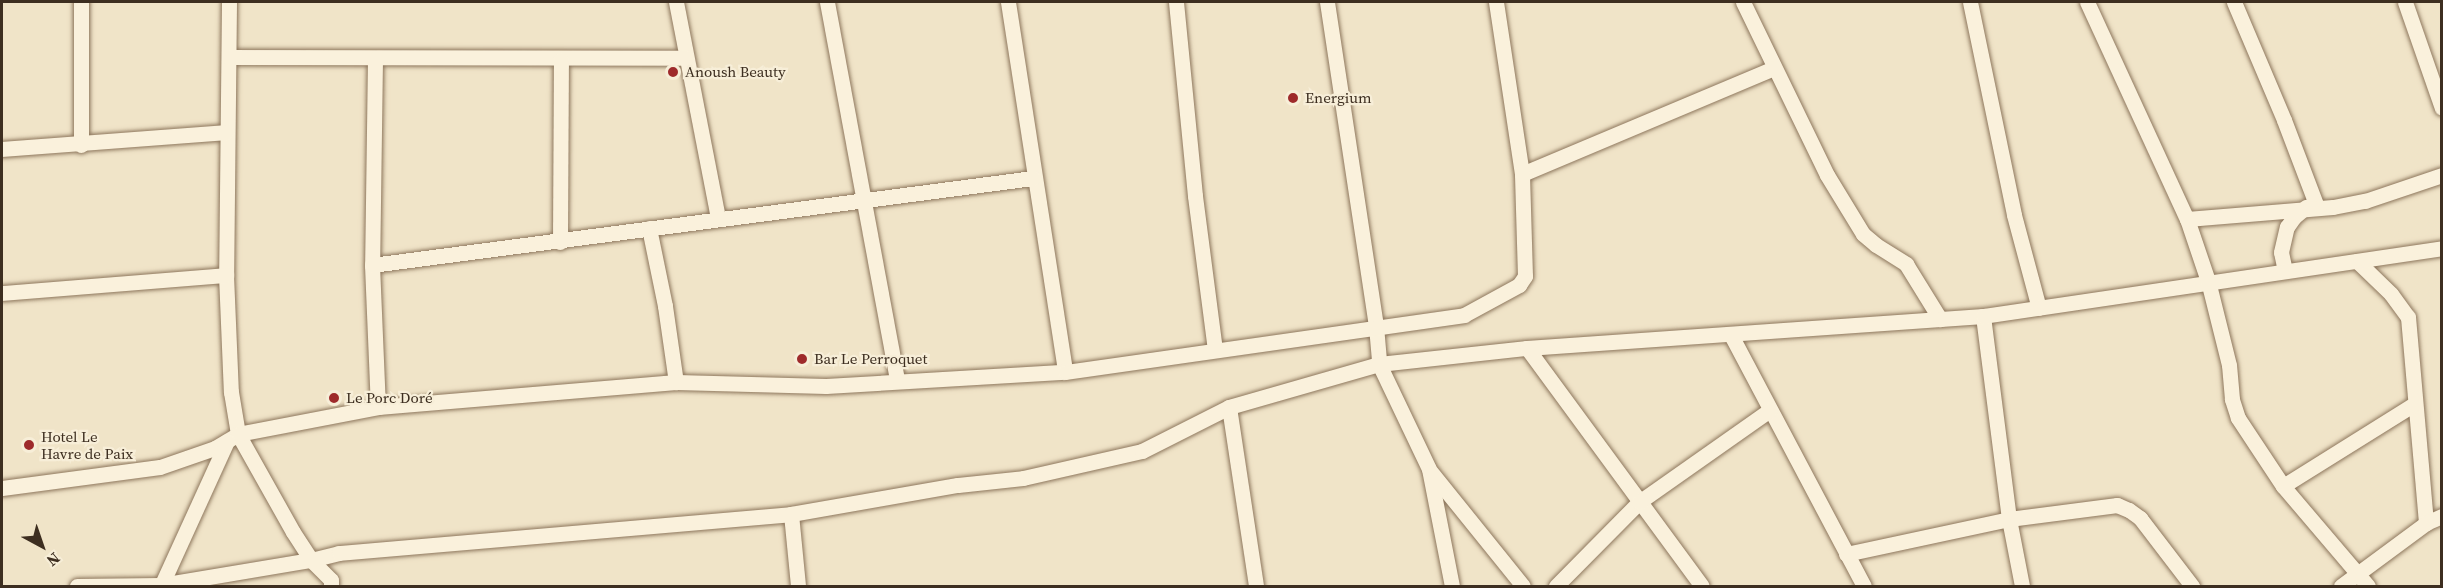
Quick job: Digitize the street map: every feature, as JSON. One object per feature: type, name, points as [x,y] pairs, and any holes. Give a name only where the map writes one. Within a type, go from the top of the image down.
[{"type":"street","points":[[81,2],[81,145]]},
{"type":"street","points":[[161,586],[232,437],[226,275],[229,2]]},
{"type":"street","points":[[676,2],[718,219]]},
{"type":"street","points":[[827,2],[897,380]]},
{"type":"street","points":[[1008,2],[1033,178],[1065,372]]},
{"type":"street","points":[[1176,2],[1195,196],[1215,350]]},
{"type":"street","points":[[1327,2],[1376,326],[1379,364],[1429,469],[1523,586]]},
{"type":"street","points":[[2,488],[160,467],[190,458],[232,437],[378,407],[676,382],[826,386],[897,380],[1065,372],[1376,326],[1458,317],[1522,283],[1525,276],[1522,174],[1496,2]]},
{"type":"street","points":[[1743,2],[1827,175],[1863,234],[1906,264],[1940,319]]},
{"type":"street","points":[[1970,2],[2018,236],[2039,308]]},
{"type":"street","points":[[2086,2],[2187,219],[2208,281],[2229,365],[2232,399],[2238,418],[2283,486],[2363,581]]},
{"type":"street","points":[[2234,2],[2284,120],[2312,207]]},
{"type":"street","points":[[2405,2],[2442,108]]},
{"type":"street","points":[[229,57],[561,60],[686,58]]},
{"type":"street","points":[[375,59],[372,265],[378,407]]},
{"type":"street","points":[[560,242],[561,60]]},
{"type":"street","points":[[1522,174],[1774,68]]},
{"type":"street","points":[[2,149],[81,145],[226,132]]},
{"type":"street","points":[[2187,219],[2261,214],[2364,201],[2442,175]]},
{"type":"street","points":[[372,265],[1033,178]]},
{"type":"street","points":[[2285,271],[2281,252],[2287,227],[2294,217],[2312,207]]},
{"type":"street","points":[[649,228],[665,306],[676,382]]},
{"type":"street","points":[[76,586],[161,586],[339,553],[791,514],[958,485],[1023,478],[1142,452],[1229,407],[1379,364],[1527,348],[1983,316],[2442,248]]},
{"type":"street","points":[[2357,261],[2391,294],[2408,317],[2426,523]]},
{"type":"street","points":[[2,293],[226,275]]},
{"type":"street","points":[[1983,316],[2009,519],[2022,586]]},
{"type":"street","points":[[1731,335],[1864,586]]},
{"type":"street","points":[[1527,348],[1702,586]]},
{"type":"street","points":[[2283,486],[2414,404]]},
{"type":"street","points":[[1229,407],[1256,586]]},
{"type":"street","points":[[1556,586],[1639,502],[1770,410]]},
{"type":"street","points":[[232,437],[311,560],[331,580],[331,586]]},
{"type":"street","points":[[1429,469],[1452,586]]},
{"type":"street","points":[[1846,554],[2009,519],[2117,505],[2140,518],[2192,586]]},
{"type":"street","points":[[791,514],[798,586]]},
{"type":"street","points":[[2341,586],[2363,581],[2426,523],[2442,516]]},
{"type":"place","name":"Anoush Beauty","points":[[673,72]]},
{"type":"place","name":"Energium","points":[[1293,98]]},
{"type":"place","name":"Bar Le Perroquet","points":[[802,359]]},
{"type":"place","name":"Le Porc Doré","points":[[334,398]]},
{"type":"place","name":"Hotel Le Havre de Paix","points":[[29,445]]}]
